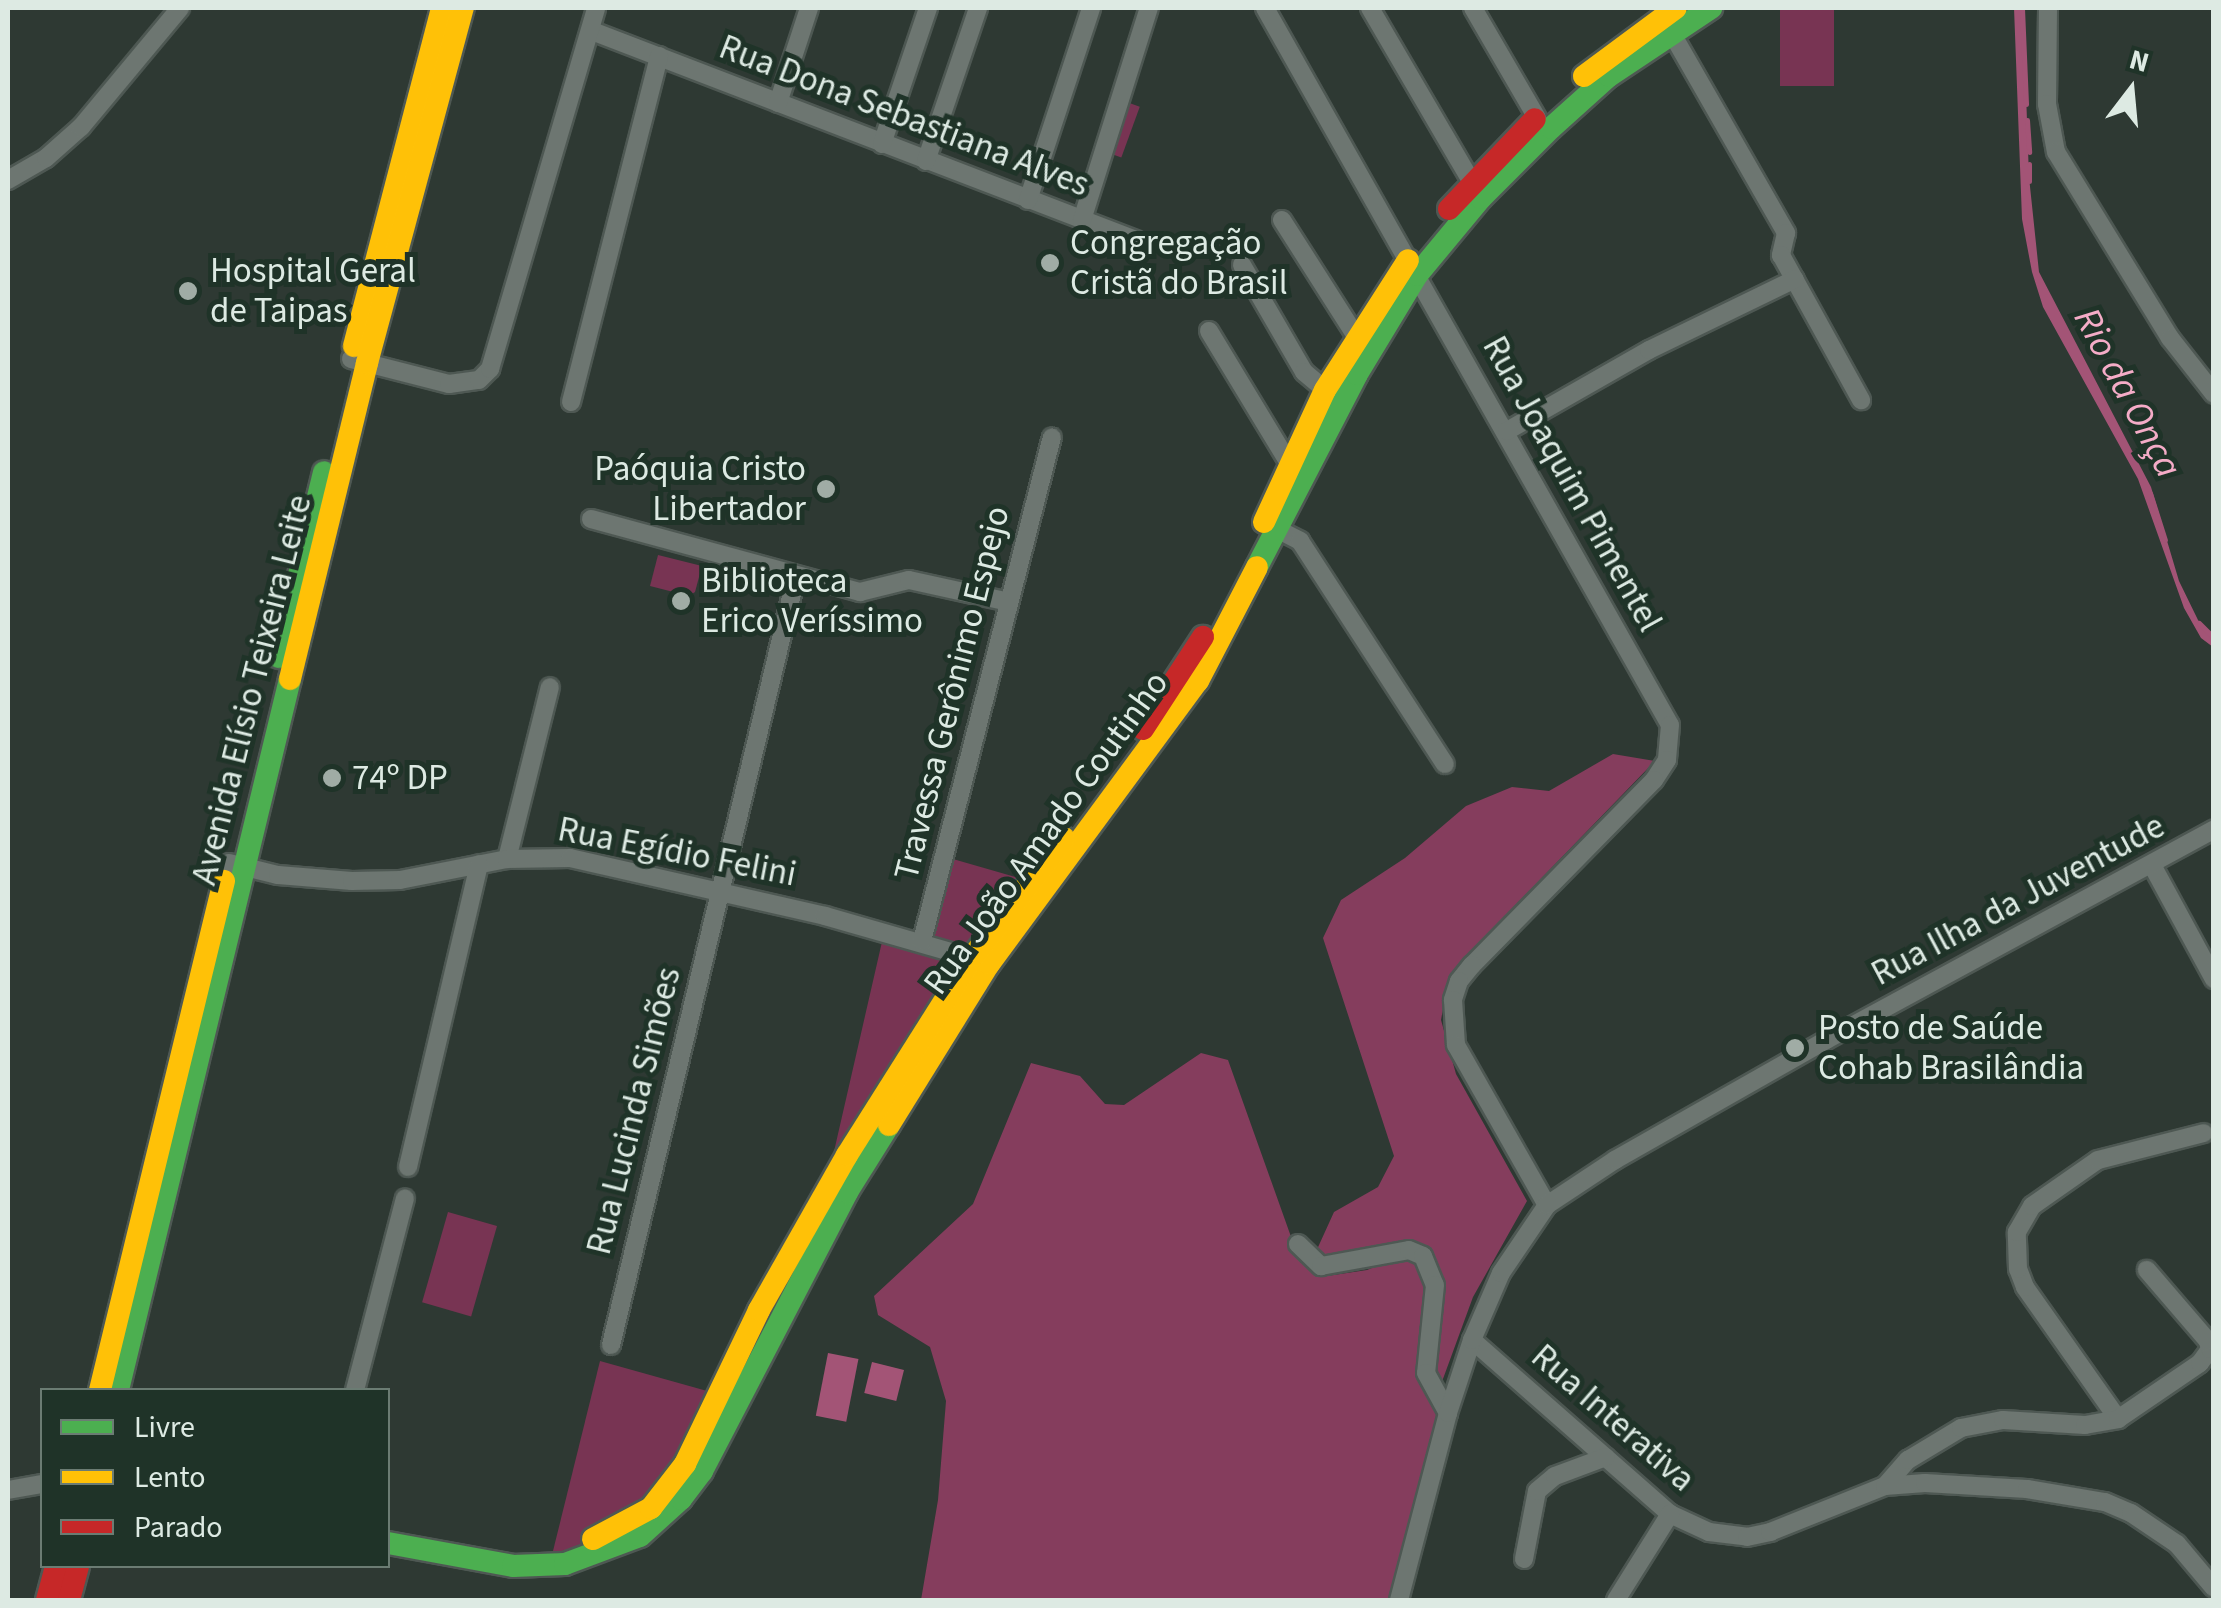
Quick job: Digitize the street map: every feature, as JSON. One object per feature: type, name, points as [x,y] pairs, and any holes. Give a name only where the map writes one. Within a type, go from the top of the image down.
[{"type":"street","points":[[8,180],[46,158],[81,127],[180,8]]},
{"type":"street","name":"Avenida Elísio Teixeira Leite","points":[[359,361],[387,204],[442,8]]},
{"type":"street","name":"Avenida Elísio Teixeira Leite","points":[[118,1388],[237,865],[359,361],[462,8]]},
{"type":"street","points":[[359,361],[460,385],[479,380],[490,369],[596,8]]},
{"type":"street","points":[[778,102],[810,8]]},
{"type":"street","points":[[882,144],[928,8]]},
{"type":"street","points":[[926,161],[978,8]]},
{"type":"street","points":[[1028,200],[1091,8]]},
{"type":"street","points":[[1082,220],[1149,8]]},
{"type":"street","name":"Rua Joaquim Pimentel","points":[[1266,8],[1666,711],[1671,742],[1654,780],[1472,965],[1459,981],[1453,1000],[1456,1045],[1547,1205]]},
{"type":"street","points":[[1370,8],[1476,190]]},
{"type":"street","points":[[1474,8],[1537,118]]},
{"type":"street","name":"Rua João Amado Coutinho","points":[[390,1528],[449,1542],[540,1553],[602,1535],[651,1508],[685,1464],[758,1310],[847,1155],[1188,665],[1272,526],[1334,397],[1356,336],[1537,118],[1604,58],[1667,16],[1711,8]]},
{"type":"street","points":[[2048,8],[2047,104],[2056,152],[2170,338],[2214,394]]},
{"type":"street","points":[[1667,16],[1786,232],[1781,255],[1861,400]]},
{"type":"street","name":"Rua João Amado Coutinho","points":[[1476,190],[1609,76],[1667,16]]},
{"type":"street","name":"Rua Dona Sebastiana Alves","points":[[592,31],[1136,240]]},
{"type":"street","points":[[571,402],[659,56]]},
{"type":"street","points":[[1282,220],[1356,336]]},
{"type":"street","points":[[1242,265],[1304,372],[1334,397]]},
{"type":"street","name":"Rua João Amado Coutinho","points":[[1272,526],[1290,465],[1413,267]]},
{"type":"street","points":[[1507,432],[1649,350],[1795,280]]},
{"type":"street","points":[[1209,331],[1290,465]]},
{"type":"street","name":"Travessa Gerônimo Espejo","points":[[922,941],[1052,437]]},
{"type":"street","points":[[590,520],[866,593],[900,581],[920,581],[1009,602]]},
{"type":"street","points":[[1272,526],[1300,541],[1445,764]]},
{"type":"street","name":"Rua Lucinda Simões","points":[[611,1345],[796,577]]},
{"type":"street","points":[[507,859],[550,687]]},
{"type":"street","name":"Rua Ilha da Juventude","points":[[1399,1600],[1448,1413],[1472,1340],[1516,1247],[1547,1205],[1615,1160],[1826,1040],[2214,829]]},
{"type":"street","name":"Rua Egídio Felini","points":[[237,865],[352,882],[400,880],[507,859],[570,858],[922,941],[980,960]]},
{"type":"street","points":[[408,1167],[479,864]]},
{"type":"street","name":"Avenida Elísio Teixeira Leite","points":[[101,1388],[237,865]]},
{"type":"street","points":[[2152,865],[2214,979]]},
{"type":"street","name":"Rua João Amado Coutinho","points":[[390,1543],[471,1561],[540,1567],[600,1554],[640,1536],[661,1521],[702,1470],[847,1192],[980,960]]},
{"type":"street","points":[[2118,1419],[2025,1287],[2018,1269],[2017,1232],[2032,1206],[2098,1160],[2204,1133]]},
{"type":"street","points":[[356,1388],[405,1198]]},
{"type":"street","points":[[1298,1244],[1321,1266],[1409,1250],[1423,1256],[1434,1285],[1424,1362],[1430,1384],[1448,1413]]},
{"type":"street","points":[[1885,1486],[1919,1451],[1981,1422],[2026,1420],[2085,1425],[2118,1419],[2210,1359],[2204,1333],[2147,1270]]},
{"type":"street","name":"Rua Interativa","points":[[1472,1340],[1670,1514],[1709,1532],[1747,1537],[1885,1486],[1989,1486],[2105,1502],[2154,1526],[2178,1544],[2214,1588]]},
{"type":"street","points":[[1524,1559],[1532,1500],[1537,1492],[1555,1476],[1606,1456]]},
{"type":"street","points":[[8,1490],[40,1484]]},
{"type":"street","points":[[1616,1600],[1670,1514]]},
{"type":"street","points":[[47,1600],[55,1568]]},
{"type":"street","points":[[69,1600],[77,1568]]},
{"type":"shaded area","points":[[1780,8],[1834,8],[1834,86],[1780,86]]},
{"type":"shaded area","points":[[2014,8],[2023,8],[2029,177],[2039,272],[2151,487],[2179,581],[2198,620],[2213,638],[2213,647],[2201,638],[2184,608],[2138,479],[2043,307],[2032,272],[2022,219]]},
{"type":"shaded area","points":[[1121,100],[1140,107],[1121,158],[1103,151]]},
{"type":"shaded area","points":[[658,555],[702,566],[695,592],[689,596],[650,586]]},
{"type":"shaded area","points":[[1613,754],[1655,761],[1472,950],[1453,975],[1445,998],[1441,1020],[1456,1074],[1527,1201],[1473,1297],[1440,1387],[1432,1357],[1436,1266],[1427,1249],[1411,1244],[1344,1260],[1314,1256],[1334,1212],[1378,1187],[1394,1156],[1323,938],[1341,900],[1405,858],[1466,806],[1512,787],[1549,791]]},
{"type":"shaded area","points":[[946,857],[1036,883],[827,1182],[884,933],[922,941]]},
{"type":"shaded area","points":[[1201,1053],[1228,1060],[1300,1262],[1327,1276],[1367,1270],[1399,1257],[1417,1258],[1428,1290],[1425,1317],[1442,1414],[1392,1600],[921,1600],[938,1500],[946,1401],[930,1347],[878,1315],[874,1296],[973,1204],[1031,1063],[1080,1076],[1105,1104],[1124,1105]]},
{"type":"shaded area","points":[[448,1212],[497,1226],[471,1316],[422,1302]]},
{"type":"shaded area","points":[[828,1353],[858,1359],[846,1422],[816,1416]]},
{"type":"shaded area","points":[[600,1361],[725,1396],[695,1456],[603,1543],[552,1555]]},
{"type":"shaded area","points":[[872,1362],[904,1370],[896,1401],[864,1393]]},
{"type":"waterway","points":[[2022,8],[2026,104]]},
{"type":"waterway","points":[[2027,120],[2029,152]]},
{"type":"waterway","name":"Rio da Onça","points":[[2029,164],[2029,181]]},
{"type":"waterway","name":"Rio da Onça","points":[[2150,493],[2165,540]]},
{"type":"waterway","name":"Rio da Onça","points":[[2199,623],[2214,638]]},
{"type":"traffic: fast","points":[[1257,567],[1357,374],[1417,275],[1481,198],[1551,128],[1609,76],[1711,8]]},
{"type":"traffic: fast","points":[[279,657],[324,472]]},
{"type":"traffic: fast","points":[[118,1388],[290,679]]},
{"type":"traffic: fast","points":[[390,1543],[513,1566],[565,1564],[640,1536],[681,1499],[702,1471],[847,1192],[889,1125]]},
{"type":"traffic: slow","points":[[354,346],[442,8]]},
{"type":"traffic: slow","points":[[290,679],[367,363],[463,8]]},
{"type":"traffic: slow","points":[[1584,76],[1676,8]]},
{"type":"traffic: slow","points":[[1264,522],[1325,390],[1408,260]]},
{"type":"traffic: slow","points":[[889,1125],[989,964],[1198,681],[1257,567]]},
{"type":"traffic: slow","points":[[593,1539],[651,1508],[685,1464],[759,1310],[847,1155],[973,956],[1064,838]]},
{"type":"traffic: slow","points":[[100,1388],[224,881]]},
{"type":"traffic: jam","points":[[1449,209],[1535,119]]},
{"type":"traffic: jam","points":[[1143,729],[1203,637]]},
{"type":"traffic: jam","points":[[47,1600],[55,1568]]},
{"type":"traffic: jam","points":[[69,1600],[77,1568]]},
{"type":"place","name":"Congregação Cristã do Brasil","points":[[1050,263]]},
{"type":"place","name":"Hospital Geral de Taipas","points":[[188,291]]},
{"type":"place","name":"Paóquia Cristo Libertador","points":[[826,489]]},
{"type":"place","name":"Biblioteca Erico Veríssimo","points":[[681,601]]},
{"type":"place","name":"74º DP","points":[[332,778]]},
{"type":"place","name":"Posto de Saúde Cohab Brasilândia","points":[[1795,1048]]}]
